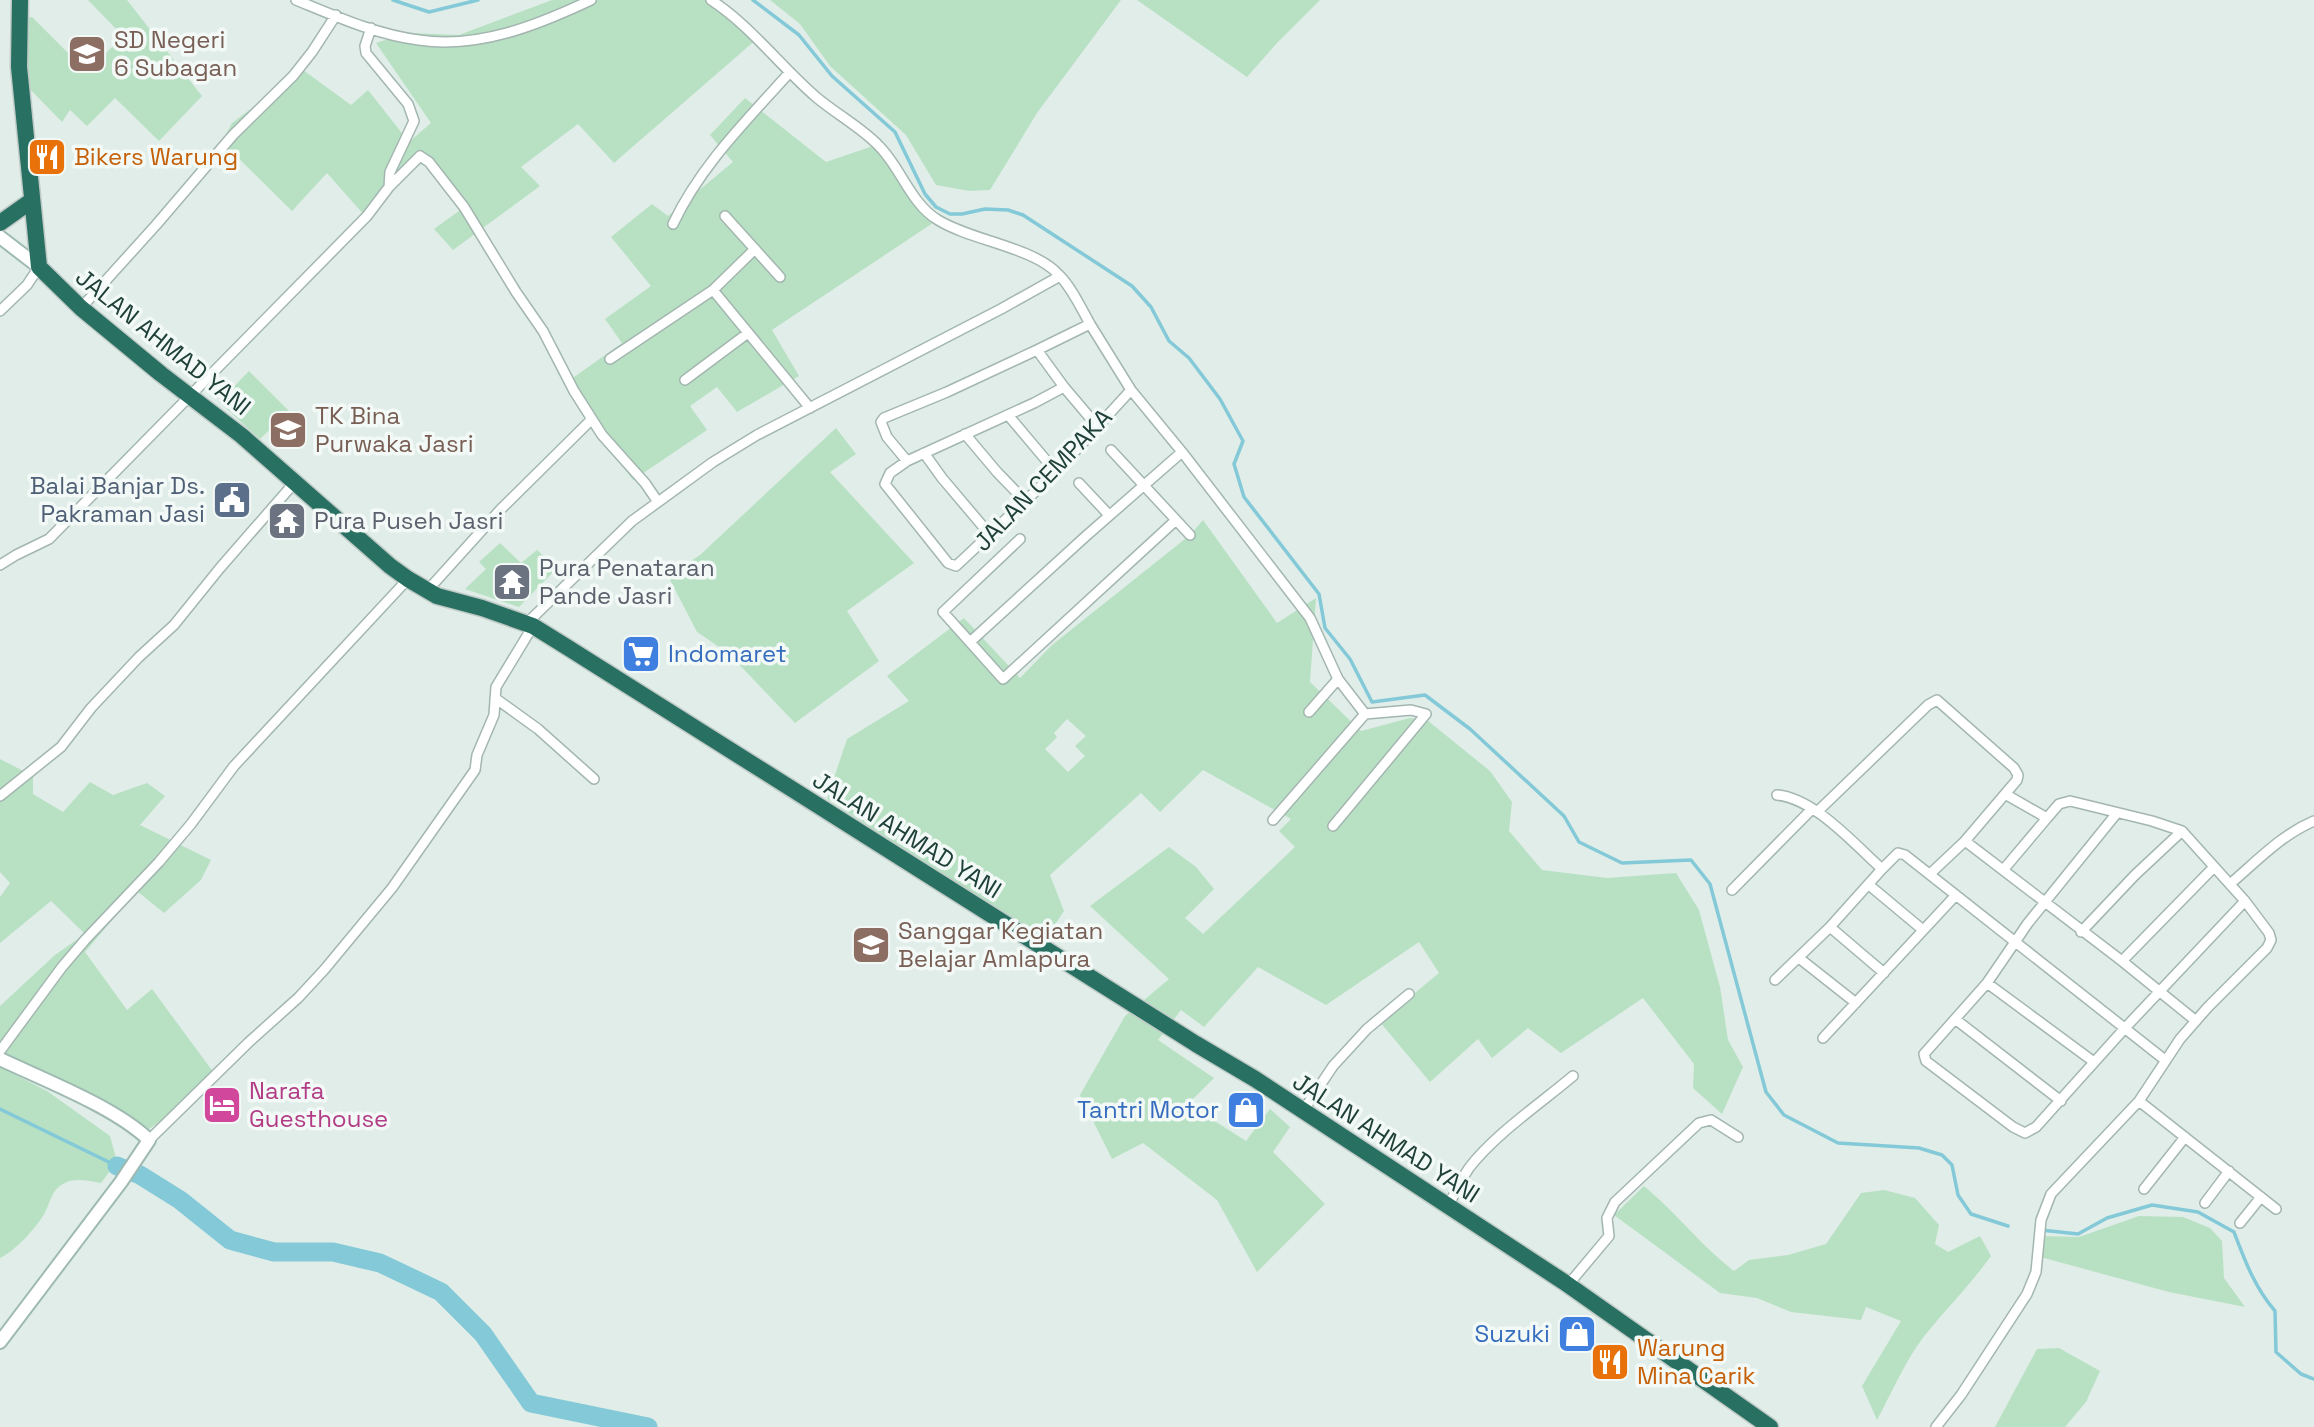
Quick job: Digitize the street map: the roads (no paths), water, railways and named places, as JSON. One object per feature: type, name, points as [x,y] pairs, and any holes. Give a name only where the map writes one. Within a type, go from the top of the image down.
[{"type":"highway","points":[[20,0],[19,67],[30,201],[39,267]]},
{"type":"highway","points":[[0,223],[30,201]]},
{"type":"highway","name":"JALAN AHMAD YANI","points":[[39,267],[81,308],[295,482],[390,566],[427,592],[499,613],[529,625],[1255,1079],[1568,1285],[1770,1427]]},
{"type":"street","points":[[296,0],[371,28],[419,40],[448,42],[483,38],[534,24],[591,0]]},
{"type":"street","points":[[710,0],[743,25],[815,96],[878,145],[889,156],[915,198],[939,221],[1037,260],[1060,276],[1130,390],[1182,452],[1310,618],[1338,679],[1365,714]]},
{"type":"street","points":[[81,308],[233,135],[293,76],[336,15]]},
{"type":"street","points":[[371,28],[365,46],[366,53],[408,104],[414,121],[390,172],[389,187]]},
{"type":"street","points":[[673,224],[703,171],[790,72]]},
{"type":"street","points":[[0,565],[49,539],[367,216],[389,187],[417,158],[423,156],[464,207],[543,331],[591,420],[645,483],[657,502]]},
{"type":"street","points":[[725,216],[780,277]]},
{"type":"street","points":[[0,237],[39,267],[27,285],[0,311]]},
{"type":"street","points":[[610,359],[713,290],[755,249]]},
{"type":"street","points":[[0,1342],[121,1182],[149,1140],[298,998],[392,888],[475,770],[477,755],[494,715],[496,687],[529,625],[632,522],[691,477],[757,435],[1060,276]]},
{"type":"street","points":[[713,290],[810,408]]},
{"type":"street","points":[[1064,387],[907,461],[884,431],[881,422],[884,418],[947,392],[1090,324]]},
{"type":"street","points":[[685,380],[748,333]]},
{"type":"street","points":[[1037,350],[1097,426]]},
{"type":"street","name":"JALAN CEMPAKA","points":[[907,461],[886,479],[887,488],[948,564],[959,565],[1056,472],[1130,390]]},
{"type":"street","points":[[1008,415],[1056,472]]},
{"type":"street","points":[[427,592],[501,509],[591,420]]},
{"type":"street","points":[[965,434],[1026,502]]},
{"type":"street","points":[[1111,450],[1190,536]]},
{"type":"street","points":[[970,642],[1182,452]]},
{"type":"street","points":[[924,453],[991,536]]},
{"type":"street","points":[[0,796],[61,747],[90,708],[174,625],[295,482]]},
{"type":"street","points":[[1079,482],[1109,515]]},
{"type":"street","points":[[1020,539],[943,612],[1003,679],[1176,520]]},
{"type":"street","points":[[0,1051],[85,940],[150,872],[241,758],[408,579]]},
{"type":"street","points":[[1309,712],[1338,679]]},
{"type":"street","points":[[495,698],[538,729],[594,779]]},
{"type":"street","points":[[1732,890],[1784,834],[1935,700],[2014,768],[2018,775],[2017,780],[1965,841],[1931,873]]},
{"type":"street","points":[[1273,820],[1365,714],[1411,710],[1426,713],[1334,826]]},
{"type":"street","points":[[2005,794],[2047,818]]},
{"type":"street","points":[[1777,795],[1791,796],[1814,810],[1882,869]]},
{"type":"street","points":[[1936,1427],[1961,1395],[2027,1294],[2036,1272],[2044,1208],[2051,1194],[2139,1101],[2165,1060],[2196,1021],[2270,944],[2269,933],[2245,901],[2182,831],[2152,821],[2070,801],[2059,804],[2004,869]]},
{"type":"street","points":[[2117,813],[2045,901],[1987,983],[1924,1054],[1925,1060],[1932,1066],[2012,1127],[2025,1133],[2036,1127],[2245,901]]},
{"type":"street","points":[[2230,884],[2291,832],[2314,821]]},
{"type":"street","points":[[2081,932],[2135,875],[2182,831]]},
{"type":"street","points":[[1965,841],[2196,1021]]},
{"type":"street","points":[[1775,981],[1830,927],[1895,855],[1901,853],[1931,873],[2014,943],[2165,1060]]},
{"type":"street","points":[[2122,961],[2214,867]]},
{"type":"street","points":[[1869,885],[1923,930]]},
{"type":"street","points":[[1822,1038],[1956,895]]},
{"type":"street","points":[[1830,927],[1884,973]]},
{"type":"street","points":[[1798,958],[1856,1003]]},
{"type":"street","points":[[1987,983],[2094,1062]]},
{"type":"street","points":[[1303,1111],[1333,1066],[1367,1029],[1409,994]]},
{"type":"street","points":[[1955,1019],[2061,1101]]},
{"type":"street","points":[[0,1059],[107,1111],[136,1128],[149,1140]]},
{"type":"street","points":[[1448,1206],[1471,1166],[1490,1145],[1573,1076]]},
{"type":"street","points":[[2139,1101],[2276,1209]]},
{"type":"street","points":[[1568,1285],[1609,1236],[1607,1218],[1610,1208],[1678,1142],[1707,1120],[1721,1125],[1738,1137]]},
{"type":"street","points":[[2144,1189],[2185,1137]]},
{"type":"street","points":[[2205,1203],[2229,1171]]},
{"type":"street","points":[[2240,1223],[2262,1196]]},
{"type":"waterway","points":[[393,0],[429,12],[478,0]]},
{"type":"waterway","points":[[753,0],[799,35],[832,76],[895,132],[925,194],[936,207],[950,214],[985,209],[1008,210],[1023,215],[1132,286],[1151,307],[1169,341],[1189,358],[1220,399],[1243,441],[1234,464],[1244,497],[1319,594],[1325,628],[1350,659],[1372,702],[1425,695],[1470,729],[1564,816],[1579,842],[1622,863],[1691,860],[1710,884],[1766,1092],[1784,1115],[1838,1143],[1919,1148],[1942,1155],[1952,1165],[1958,1195],[1971,1214],[2008,1226]]},
{"type":"waterway","points":[[0,1109],[117,1166]]},
{"type":"waterway","points":[[117,1166],[140,1175],[180,1200],[230,1240],[274,1252],[333,1252],[380,1263],[441,1292],[483,1334],[531,1403],[648,1427]]},
{"type":"waterway","points":[[2041,1230],[2078,1234],[2107,1218],[2152,1205],[2198,1212],[2234,1232],[2256,1284],[2275,1311],[2276,1352],[2301,1374],[2314,1379]]},
{"type":"place","name":"SD Negeri 6 Subagan","points":[[87,54]]},
{"type":"place","name":"Bikers Warung","points":[[47,157]]},
{"type":"place","name":"TK Bina Purwaka Jasri","points":[[288,430]]},
{"type":"place","name":"Balai Banjar Ds. Pakraman Jasi","points":[[232,500]]},
{"type":"place","name":"Pura Puseh Jasri","points":[[287,521]]},
{"type":"place","name":"Pura Penataran Pande Jasri","points":[[512,582]]},
{"type":"place","name":"Indomaret","points":[[641,654]]},
{"type":"place","name":"Sanggar Kegiatan Belajar Amlapura","points":[[871,945]]},
{"type":"place","name":"Narafa Guesthouse","points":[[222,1105]]},
{"type":"place","name":"Tantri Motor","points":[[1246,1110]]},
{"type":"place","name":"Suzuki","points":[[1577,1334]]},
{"type":"place","name":"Warung Mina Carik","points":[[1610,1362]]}]
